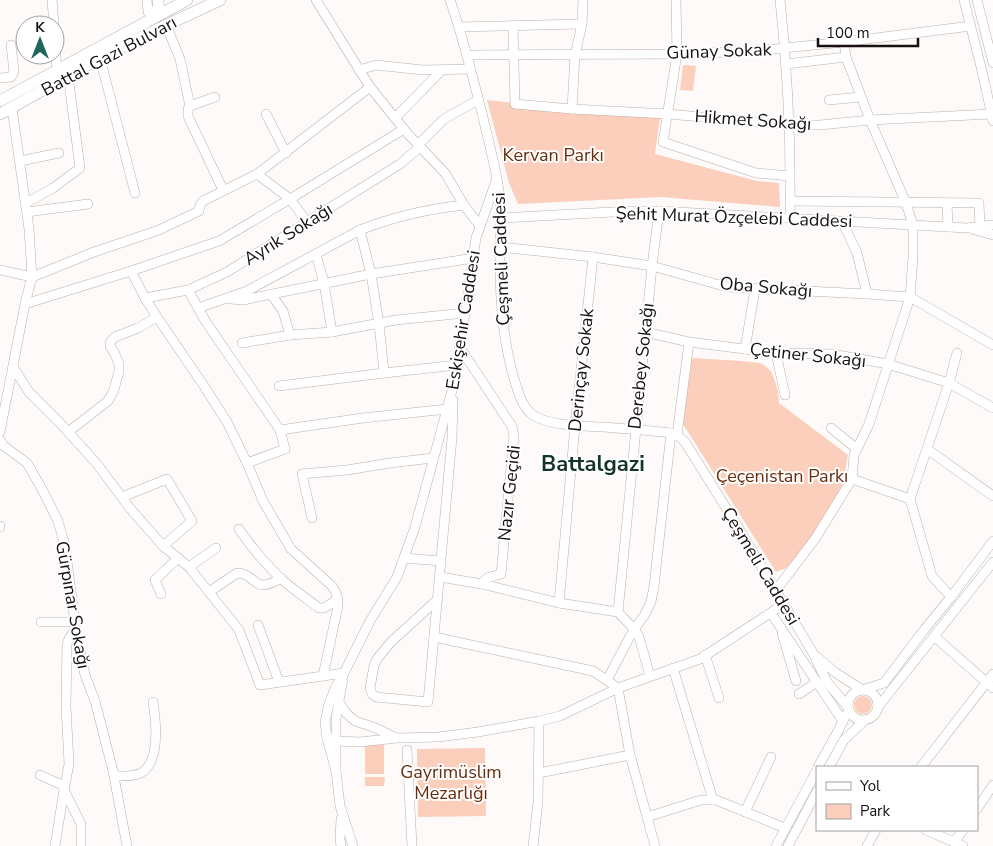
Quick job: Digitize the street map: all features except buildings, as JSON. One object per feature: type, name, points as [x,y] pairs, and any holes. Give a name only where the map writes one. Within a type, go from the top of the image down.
[{"type":"main road","name":"Battal Gazi Bulvarı","points":[[0,102],[159,8],[187,0]]},
{"type":"main road","name":"Battal Gazi Bulvarı","points":[[0,114],[100,58],[220,0]]},
{"type":"street","points":[[52,0],[53,15]]},
{"type":"street","points":[[147,0],[148,12],[159,8]]},
{"type":"street","name":"Eskişehir Caddesi","points":[[316,0],[370,87],[404,129],[445,173],[464,205],[480,226],[476,238],[466,313],[453,387],[415,528],[397,577],[370,621],[328,704],[325,722],[327,738],[336,771]]},
{"type":"street","name":"Çeşmeli Caddesi","points":[[450,0],[470,69],[497,180],[501,218],[500,300],[504,337],[511,368],[525,407],[539,419],[556,423],[674,434],[686,442],[776,590],[813,653],[827,682],[848,708]]},
{"type":"street","name":"Çeşmeli Caddesi","points":[[457,0],[459,27]]},
{"type":"street","points":[[572,109],[575,55],[582,24],[583,0]]},
{"type":"street","points":[[676,0],[677,54],[662,142],[756,173],[790,176]]},
{"type":"street","points":[[780,0],[790,125],[790,218]]},
{"type":"street","points":[[964,0],[992,118]]},
{"type":"street","points":[[977,0],[993,63]]},
{"type":"street","points":[[459,27],[582,24]]},
{"type":"street","points":[[166,25],[180,59],[190,106],[188,116],[223,190]]},
{"type":"street","points":[[513,26],[514,55]]},
{"type":"street","name":"Günay Sokak","points":[[466,55],[677,54],[785,49],[971,26]]},
{"type":"street","points":[[776,590],[815,539],[852,479],[854,455],[869,424],[910,297],[913,225],[906,203],[870,120],[846,58],[844,42]]},
{"type":"street","points":[[0,78],[11,76],[15,70],[11,45]]},
{"type":"street","name":"Hikmet Sokağı","points":[[514,55],[515,104],[668,114],[790,125],[870,120],[992,118]]},
{"type":"street","points":[[100,58],[135,193]]},
{"type":"street","points":[[786,64],[846,58]]},
{"type":"street","points":[[57,65],[57,70]]},
{"type":"street","points":[[359,70],[376,65],[423,70],[470,69]]},
{"type":"street","points":[[395,118],[442,70]]},
{"type":"street","points":[[26,207],[80,168],[68,75]]},
{"type":"street","points":[[0,270],[32,277],[94,252],[159,230],[199,211],[203,201],[257,174],[370,87]]},
{"type":"street","points":[[190,106],[215,97]]},
{"type":"street","points":[[829,100],[861,97]]},
{"type":"street","name":"Ayrık Sokağı","points":[[145,298],[188,290],[226,272],[400,164],[444,119],[478,100]]},
{"type":"street","points":[[0,432],[32,277],[29,229],[12,108]]},
{"type":"street","points":[[266,114],[286,153]]},
{"type":"street","points":[[25,304],[219,242],[404,129]]},
{"type":"street","points":[[20,161],[59,153]]},
{"type":"street","points":[[257,174],[290,199],[307,222]]},
{"type":"street","points":[[480,226],[497,180]]},
{"type":"street","points":[[790,201],[979,203],[980,226]]},
{"type":"street","points":[[947,203],[948,226]]},
{"type":"street","points":[[26,207],[88,204]]},
{"type":"street","points":[[198,308],[247,291],[360,230],[428,210],[464,205]]},
{"type":"street","name":"Şehit Murat Özçelebi Caddesi","points":[[501,218],[659,211],[948,226],[967,228],[993,236]]},
{"type":"street","name":"Derebey Sokağı","points":[[618,612],[645,332],[659,211]]},
{"type":"street","points":[[842,221],[857,253],[867,294]]},
{"type":"street","name":"Şehit Murat Özçelebi Caddesi","points":[[967,228],[993,226]]},
{"type":"street","points":[[360,230],[371,274],[384,372]]},
{"type":"street","name":"Oba Sokağı","points":[[500,247],[593,257],[652,266],[727,288],[910,297],[993,345]]},
{"type":"street","points":[[316,254],[324,283],[332,332]]},
{"type":"street","name":"Derinçay Sokak","points":[[560,603],[575,426],[593,257]]},
{"type":"street","points":[[227,298],[239,300],[371,274],[474,258]]},
{"type":"street","points":[[131,271],[145,298],[227,422],[263,501],[291,548],[336,592],[338,606],[323,676]]},
{"type":"street","points":[[745,349],[755,289]]},
{"type":"street","points":[[188,290],[206,322],[280,430],[286,449],[247,463]]},
{"type":"street","points":[[271,294],[283,311],[290,335]]},
{"type":"street","points":[[242,344],[290,335],[332,332],[402,319],[466,313]]},
{"type":"street","points":[[68,432],[108,401],[114,390],[119,364],[110,346],[112,340],[138,328],[157,316]]},
{"type":"street","name":"Çetiner Sokağı","points":[[645,332],[689,342],[776,353],[832,354],[888,364],[949,383],[993,408]]},
{"type":"street","points":[[606,680],[634,629],[644,616],[653,594],[674,434],[689,342]]},
{"type":"street","name":"Nazır Geçidi","points":[[459,346],[514,431],[501,574],[488,577],[482,584]]},
{"type":"street","points":[[776,353],[785,396]]},
{"type":"street","points":[[952,597],[932,576],[910,499],[949,383],[957,353]]},
{"type":"street","points":[[279,386],[384,372],[457,365]]},
{"type":"street","points":[[13,367],[28,392],[97,464],[163,546],[189,567],[239,630],[260,685],[344,673]]},
{"type":"street","points":[[0,397],[9,387]]},
{"type":"street","points":[[438,599],[381,653],[374,666],[370,688],[374,696],[378,698],[428,702],[434,637],[438,599],[440,577],[452,438],[453,387]]},
{"type":"street","points":[[280,430],[363,418],[447,409]]},
{"type":"street","points":[[831,428],[857,448]]},
{"type":"street","name":"Gürpınar Sokağı","points":[[0,440],[3,448],[27,463],[58,521],[65,546],[75,626],[85,675],[95,701],[114,776],[127,846]]},
{"type":"street","points":[[927,449],[993,496]]},
{"type":"street","points":[[312,518],[302,474],[433,458]]},
{"type":"street","points":[[122,497],[167,479],[192,521],[163,546]]},
{"type":"street","points":[[852,479],[910,499]]},
{"type":"street","points":[[239,530],[253,549],[281,578],[319,608],[324,608],[338,599]]},
{"type":"street","points":[[818,766],[837,733],[848,708],[851,695],[854,692],[884,683],[952,597],[993,541]]},
{"type":"street","points":[[189,567],[216,548]]},
{"type":"street","points":[[161,594],[155,580],[178,558]]},
{"type":"street","points":[[404,558],[441,561]]},
{"type":"street","points":[[830,766],[844,740],[864,720],[872,717],[993,562]]},
{"type":"street","points":[[208,592],[237,573],[243,574],[261,585],[273,583],[281,578]]},
{"type":"street","points":[[440,577],[482,584],[560,603],[618,612],[639,637],[650,676]]},
{"type":"street","points":[[327,738],[337,741],[360,742],[397,738],[438,737],[478,732],[560,716],[618,688],[700,658],[784,604]]},
{"type":"street","points":[[771,613],[842,720]]},
{"type":"street","points":[[41,622],[75,626],[68,638],[67,644],[66,706],[69,764],[55,846]]},
{"type":"street","points":[[258,625],[279,682]]},
{"type":"street","points":[[780,625],[796,681]]},
{"type":"street","points":[[434,637],[593,671],[618,688],[630,755],[655,846]]},
{"type":"street","points":[[934,637],[990,686]]},
{"type":"street","name":"Çeşmeli Caddesi","points":[[813,653],[836,674],[863,689]]},
{"type":"street","points":[[705,655],[719,698]]},
{"type":"street","points":[[673,668],[713,800]]},
{"type":"street","name":"Eskişehir Caddesi","points":[[344,673],[336,718],[336,771],[340,806],[353,846]]},
{"type":"street","points":[[922,766],[990,686],[993,674]]},
{"type":"street","points":[[799,694],[817,682]]},
{"type":"street","points":[[863,689],[873,692],[878,699],[878,707]]},
{"type":"street","points":[[114,776],[139,774],[148,766],[154,752],[156,734],[153,702]]},
{"type":"street","points":[[340,704],[346,714],[355,721],[397,738]]},
{"type":"street","points":[[848,708],[853,717],[864,720]]},
{"type":"street","points":[[533,846],[538,802],[539,721]]},
{"type":"street","points":[[408,750],[412,846]]},
{"type":"street","points":[[539,773],[630,755]]},
{"type":"street","points":[[745,812],[771,757]]},
{"type":"street","points":[[776,846],[816,770]]},
{"type":"street","points":[[40,775],[64,788],[81,824],[81,846]]},
{"type":"street","points":[[978,808],[993,785]]},
{"type":"street","points":[[788,846],[816,793]]},
{"type":"street","points":[[647,817],[701,800],[713,800],[785,828]]},
{"type":"street","points":[[341,846],[342,813]]},
{"type":"street","points":[[867,846],[875,831]]},
{"type":"street","points":[[928,831],[959,844],[963,831]]},
{"type":"green space","points":[[683,65],[696,66],[693,91],[680,90]]},
{"type":"green space","name":"Kervan Parkı","points":[[487,100],[660,118],[655,154],[757,181],[779,183],[780,207],[661,197],[518,204],[509,183]]},
{"type":"green space","name":"Çeçenistan Parkı","points":[[692,358],[741,361],[764,365],[771,371],[775,381],[779,403],[848,455],[841,487],[816,530],[791,564],[784,569],[776,572],[683,424]]},
{"type":"green space","points":[[863,696],[869,699],[872,705],[869,711],[863,714],[857,711],[854,705],[857,699]]},
{"type":"green space","points":[[365,745],[384,745],[384,774],[365,774]]},
{"type":"green space","name":"Gayrimüslim Mezarlığı","points":[[485,748],[486,816],[418,817],[417,749]]},
{"type":"green space","points":[[365,777],[385,777],[384,786],[365,786]]},
{"type":"district","name":"Battalgazi","points":[[593,463]]}]
